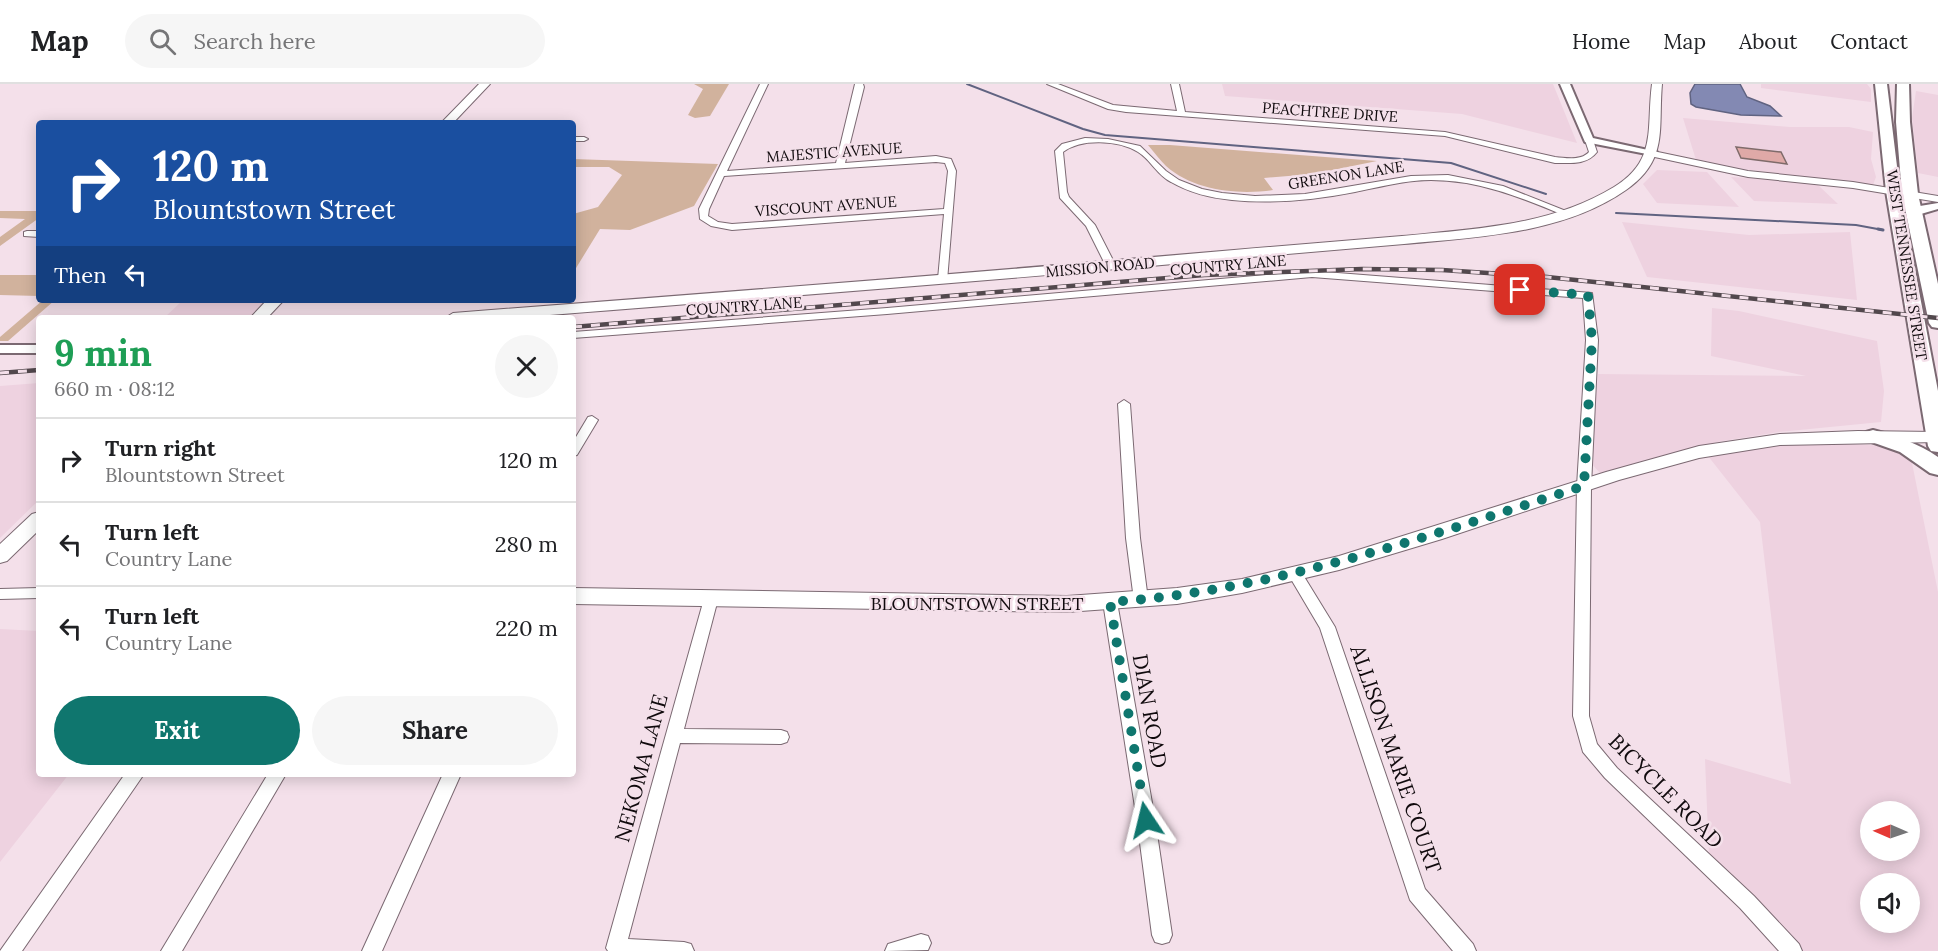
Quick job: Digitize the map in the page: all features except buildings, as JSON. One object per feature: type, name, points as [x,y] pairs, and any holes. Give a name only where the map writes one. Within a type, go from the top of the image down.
[{"type":"main road","points":[[450,120],[485,84]]},
{"type":"main road","points":[[1653,154],[1656,142],[1655,103],[1658,84]]},
{"type":"main road","name":"WEST TENNESSEE STREET","points":[[1881,84],[1893,194],[1937,440]]},
{"type":"main road","name":"WEST TENNESSEE STREET","points":[[1903,84],[1904,135],[1912,202],[1938,322]]},
{"type":"main road","points":[[1887,125],[1904,135]]},
{"type":"main road","name":"MISSION ROAD","points":[[491,315],[1111,266],[1477,233],[1566,213],[1601,199],[1621,188],[1645,167],[1653,154]]},
{"type":"main road","points":[[1902,246],[1924,259]]},
{"type":"main road","points":[[261,315],[273,303]]},
{"type":"main road","name":"BLOUNTSTOWN STREET","points":[[576,596],[906,603],[1142,600],[1203,593],[1295,574],[1457,527],[1661,462],[1728,446],[1827,436],[1937,440]]},
{"type":"main road","points":[[1873,436],[1902,445],[1929,460],[1938,468]]},
{"type":"main road","points":[[0,556],[36,522]]},
{"type":"street","points":[[720,174],[764,84]]},
{"type":"street","points":[[840,166],[859,84]]},
{"type":"street","name":"PEACHTREE DRIVE","points":[[1051,84],[1118,109],[1445,135],[1564,161],[1581,160],[1591,156],[1589,141]]},
{"type":"street","points":[[1175,84],[1182,115]]},
{"type":"street","points":[[1565,84],[1589,141],[1748,174],[1834,183],[1893,194],[1925,208],[1938,206]]},
{"type":"street","points":[[576,139],[584,139]]},
{"type":"street","name":"GREENON LANE","points":[[1111,266],[1090,225],[1070,205],[1063,192],[1059,151],[1068,143],[1089,141],[1135,147],[1146,154],[1164,174],[1173,180],[1220,195],[1288,198],[1352,190],[1415,178],[1444,177],[1490,184],[1566,213]]},
{"type":"street","name":"MAJESTIC AVENUE","points":[[720,174],[936,159],[948,161],[952,171],[949,211]]},
{"type":"street","name":"VISCOUNT AVENUE","points":[[720,174],[704,209],[703,217],[720,227],[737,228],[949,211]]},
{"type":"street","points":[[1912,202],[1938,199]]},
{"type":"street","points":[[943,279],[949,211]]},
{"type":"street","points":[[27,234],[36,234]]},
{"type":"street","name":"COUNTRY LANE","points":[[576,335],[887,311],[1312,274],[1588,295],[1592,340],[1584,486]]},
{"type":"street","points":[[0,350],[36,349]]},
{"type":"street","points":[[1124,404],[1133,538],[1142,600]]},
{"type":"street","points":[[576,447],[592,420]]},
{"type":"street","name":"BICYCLE ROAD","points":[[1584,486],[1581,716],[1589,747],[1611,773],[1747,902],[1792,951]]},
{"type":"street","name":"ALLISON MARIE COURT","points":[[1295,574],[1327,627],[1418,894],[1466,951]]},
{"type":"street","points":[[0,594],[36,593]]},
{"type":"street","name":"NEKOMA LANE","points":[[684,951],[615,948],[711,599]]},
{"type":"street","name":"DIAN ROAD","points":[[1110,602],[1162,935]]},
{"type":"street","points":[[672,736],[781,737]]},
{"type":"street","points":[[10,951],[133,777]]},
{"type":"street","points":[[171,951],[276,777]]},
{"type":"street","points":[[372,951],[451,777]]},
{"type":"street","points":[[895,951],[921,943]]},
{"type":"shaded area","points":[[694,84],[729,84],[710,116],[695,118],[688,115],[703,89]]},
{"type":"shaded area","points":[[1222,84],[1553,84],[1577,143],[1462,114],[1225,96]]},
{"type":"shaded area","points":[[1761,84],[1867,84],[1871,89],[1871,102],[1761,88]]},
{"type":"shaded area","points":[[1916,91],[1938,95],[1938,177],[1918,173],[1912,118]]},
{"type":"shaded area","points":[[1683,118],[1790,127],[1849,127],[1873,132],[1871,159],[1876,177],[1873,185],[1742,169],[1696,160]]},
{"type":"shaded area","points":[[1148,145],[1377,161],[1313,174],[1264,178],[1273,190],[1246,192],[1217,189],[1190,181],[1166,166]]},
{"type":"shaded area","points":[[576,159],[718,164],[694,206],[630,230],[600,229],[576,268],[576,213],[598,207],[622,175],[609,167],[576,167]]},
{"type":"shaded area","points":[[1657,170],[1707,172],[1739,207],[1657,203],[1643,184]]},
{"type":"shaded area","points":[[1731,177],[1786,180],[1818,185],[1838,204],[1754,201]]},
{"type":"shaded area","points":[[0,211],[36,211],[36,220],[0,246],[0,237],[25,219],[0,218]]},
{"type":"shaded area","points":[[1622,222],[1749,235],[1850,232],[1857,300],[1647,277]]},
{"type":"shaded area","points":[[0,275],[36,275],[36,296],[0,295]]},
{"type":"shaded area","points":[[40,303],[52,303],[8,341],[0,341],[0,337]]},
{"type":"shaded area","points":[[180,303],[263,303],[251,315],[167,315]]},
{"type":"shaded area","points":[[1712,308],[1739,311],[1877,341],[1884,391],[1881,422],[1779,432],[1717,442],[1600,473],[1590,462],[1598,374],[1806,376],[1711,356]]},
{"type":"shaded area","points":[[36,383],[36,503],[0,538],[0,386]]},
{"type":"shaded area","points":[[1813,443],[1893,446],[1911,458],[1938,592],[1938,951],[1803,951],[1759,904],[1709,858],[1705,759],[1791,784],[1760,522],[1708,456],[1744,449]]},
{"type":"shaded area","points":[[0,629],[36,631],[36,777],[67,777],[0,862]]},
{"type":"water","points":[[1695,84],[1740,84],[1747,97],[1770,106],[1781,116],[1741,115],[1696,107],[1691,104],[1690,93]]},
{"type":"waterway","points":[[967,84],[1083,129],[1105,135],[1451,163],[1546,194]]},
{"type":"waterway","points":[[1616,213],[1856,225],[1883,230],[1878,229]]},
{"type":"railway","points":[[576,327],[1204,275],[1362,269],[1442,270],[1547,277],[1938,318]]},
{"type":"railway","points":[[0,373],[36,370]]},
{"type":"route","points":[[1146,820],[1110,602],[1203,593],[1295,574],[1424,537],[1584,486],[1592,340],[1588,295],[1520,290]]}]
